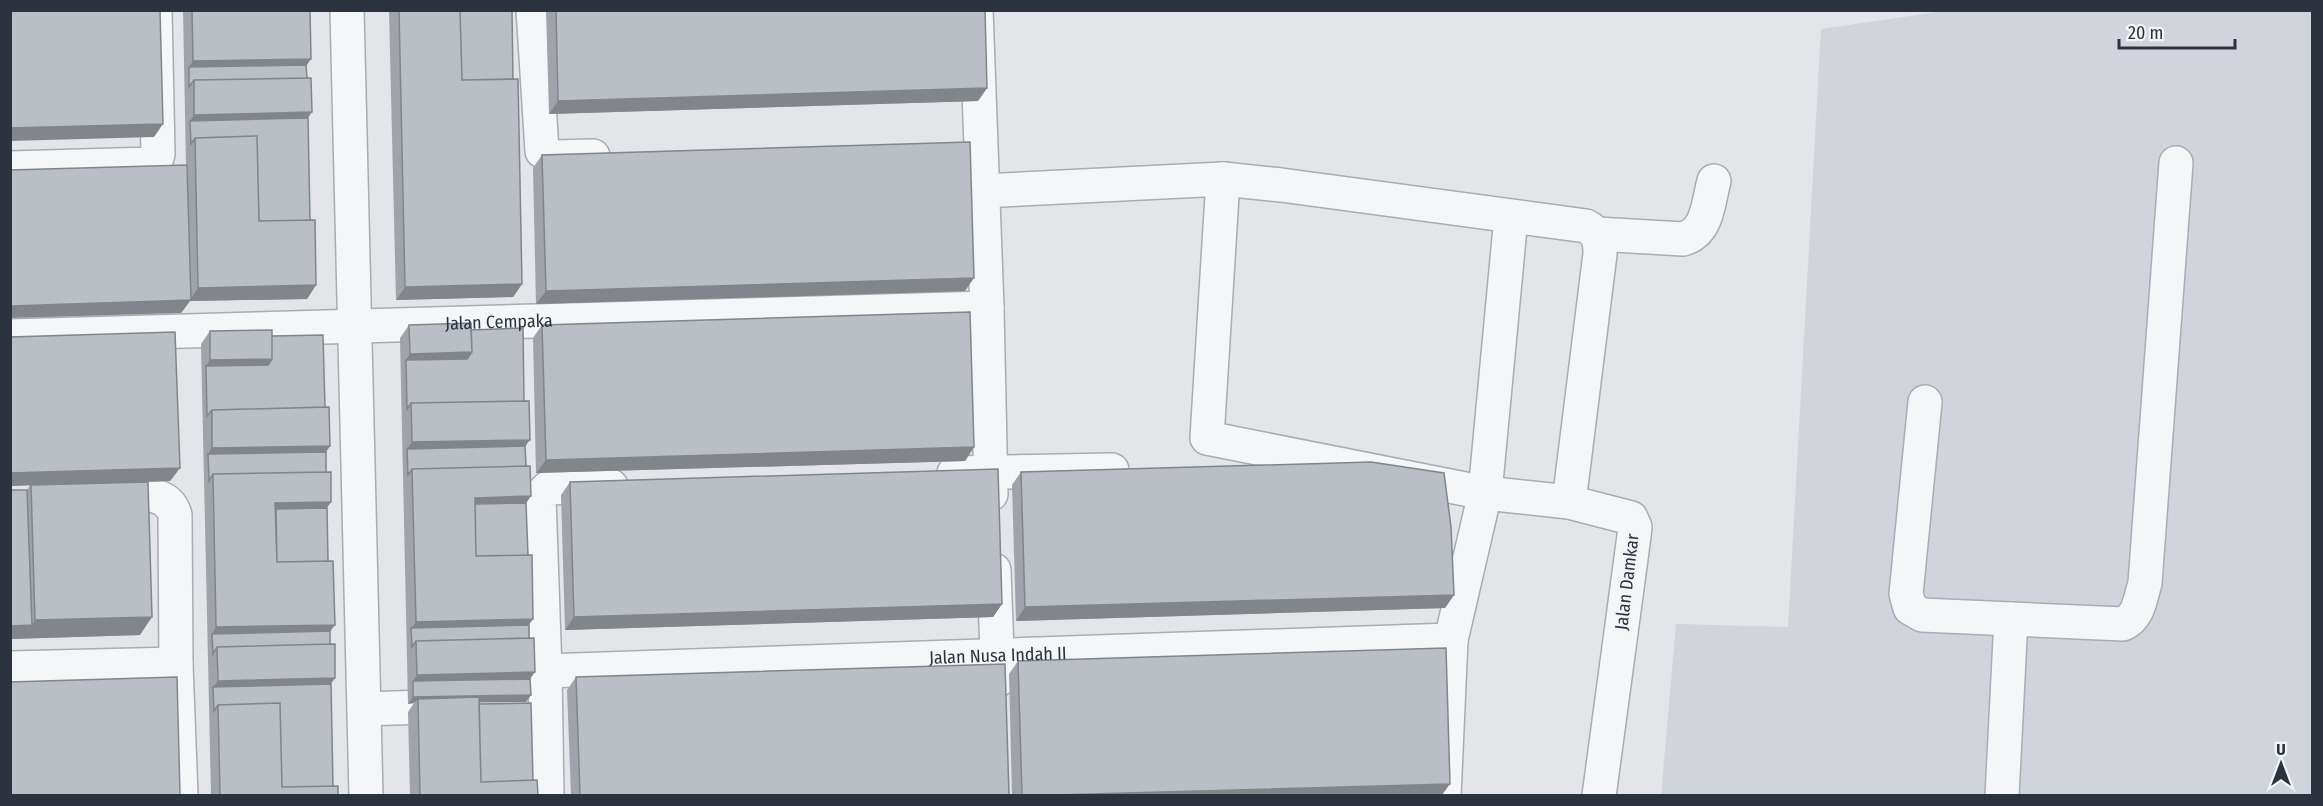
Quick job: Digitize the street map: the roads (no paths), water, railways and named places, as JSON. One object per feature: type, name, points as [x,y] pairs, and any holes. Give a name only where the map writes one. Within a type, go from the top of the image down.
[{"type":"street","points":[[10,168],[151,164],[156,161],[158,154],[155,10]]},
{"type":"street","points":[[347,10],[366,795]]},
{"type":"street","points":[[533,10],[542,151],[554,157],[626,155]]},
{"type":"street","points":[[976,10],[969,146],[982,191],[999,715]]},
{"type":"street","points":[[1924,402],[1906,594],[1907,602],[1915,613],[2123,624],[2129,621],[2137,612],[2145,583],[2176,163]]},
{"type":"street","points":[[982,191],[1223,179],[1586,226],[1597,234],[1683,239],[1689,238],[1701,229],[1714,181]]},
{"type":"street","name":"Jalan Damkar","points":[[1223,179],[1207,438],[1485,493],[1569,502],[1627,515],[1631,518],[1635,527],[1599,795]]},
{"type":"street","points":[[1444,795],[1451,640],[1485,493],[1511,217]]},
{"type":"street","points":[[1569,502],[1600,254],[1597,234]]},
{"type":"street","name":"Jalan Cempaka","points":[[10,336],[987,308]]},
{"type":"street","points":[[919,474],[1144,470]]},
{"type":"street","points":[[547,795],[546,687],[539,497],[548,488],[646,485]]},
{"type":"street","points":[[81,497],[150,495],[166,500],[172,506],[175,515],[176,664],[181,795]]},
{"type":"street","points":[[2002,795],[2011,619]]},
{"type":"street","name":"Jalan Nusa Indah II","points":[[364,709],[501,704],[546,687],[997,657],[1451,640]]},
{"type":"street","points":[[10,668],[176,664]]}]
